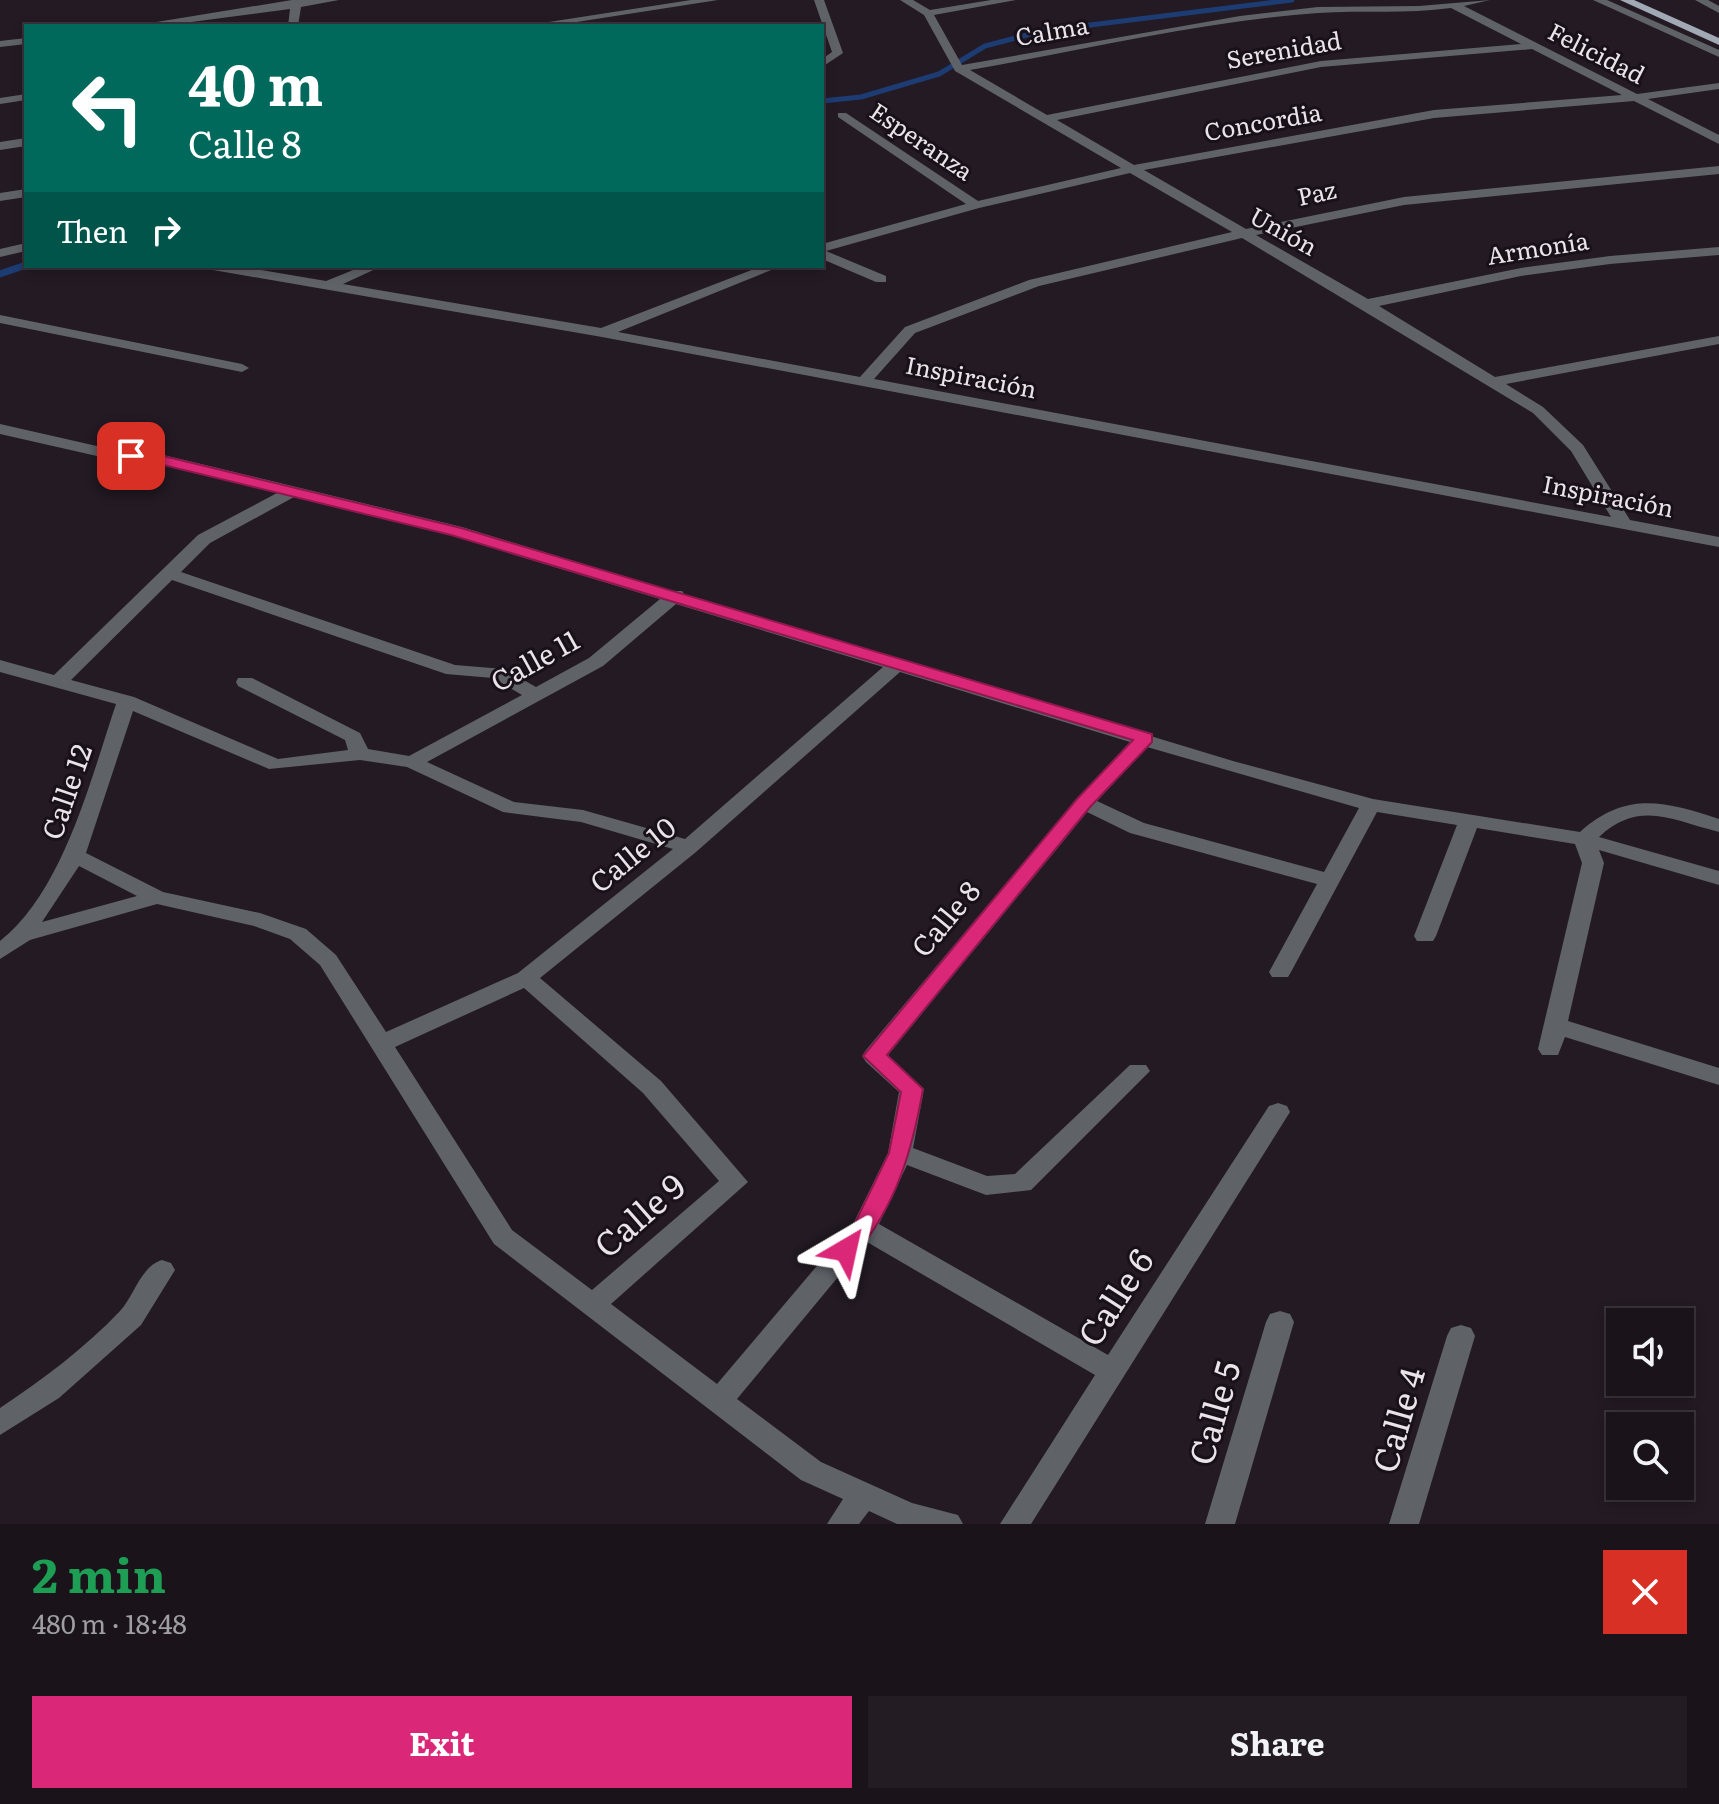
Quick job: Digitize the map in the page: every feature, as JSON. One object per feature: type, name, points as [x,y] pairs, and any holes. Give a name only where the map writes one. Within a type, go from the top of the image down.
[{"type":"main road","points":[[1625,0],[1719,42]]},
{"type":"main road","points":[[1644,0],[1719,34]]},
{"type":"street","points":[[151,24],[334,0]]},
{"type":"street","points":[[544,24],[713,0]]},
{"type":"street","points":[[819,0],[826,33],[838,53],[824,63]]},
{"type":"street","points":[[905,0],[928,13],[959,69]]},
{"type":"street","points":[[928,13],[1011,0]]},
{"type":"street","name":"Calma","points":[[959,69],[1240,19],[1318,10],[1388,10],[1485,0]]},
{"type":"street","points":[[1598,0],[1719,54]]},
{"type":"street","points":[[1700,0],[1719,10]]},
{"type":"street","points":[[293,24],[296,3]]},
{"type":"street","name":"Felicidad","points":[[1454,5],[1719,140]]},
{"type":"street","points":[[599,17],[607,24]]},
{"type":"street","points":[[0,44],[24,41]]},
{"type":"street","name":"Serenidad","points":[[1046,119],[1321,64],[1532,46]]},
{"type":"street","name":"Unión","points":[[959,69],[1496,381],[1538,410],[1577,448],[1624,524]]},
{"type":"street","name":"Concordia","points":[[824,250],[976,205],[1133,169],[1434,114],[1632,98],[1719,86]]},
{"type":"street","points":[[0,101],[24,97]]},
{"type":"street","name":"Esperanza","points":[[842,115],[976,205]]},
{"type":"street","points":[[0,146],[24,142]]},
{"type":"street","name":"Paz","points":[[864,382],[910,330],[1034,283],[1240,233],[1404,201],[1719,170]]},
{"type":"street","points":[[0,197],[24,193]]},
{"type":"street","points":[[0,253],[24,247]]},
{"type":"street","name":"Armonía","points":[[1366,304],[1521,272],[1610,260],[1719,251]]},
{"type":"street","points":[[824,252],[881,279]]},
{"type":"street","name":"Inspiración","points":[[225,268],[602,333],[1719,542]]},
{"type":"street","points":[[329,285],[370,268]]},
{"type":"street","points":[[602,333],[769,268]]},
{"type":"street","points":[[0,319],[242,368]]},
{"type":"street","points":[[1496,381],[1719,340]]},
{"type":"street","points":[[0,429],[110,454],[151,457],[289,493],[456,531],[676,595],[895,666],[1371,805],[1584,839],[1719,878]]},
{"type":"street","points":[[58,682],[204,539],[289,493]]},
{"type":"street","points":[[167,573],[453,670],[497,673],[533,693]]},
{"type":"street","name":"Calle 11","points":[[412,762],[533,693],[596,662],[676,595]]},
{"type":"street","name":"Calle 10","points":[[379,1045],[526,978],[689,847],[895,666]]},
{"type":"street","points":[[4,671],[127,701],[276,765],[360,754],[412,762],[510,808],[583,816],[689,847]]},
{"type":"street","points":[[245,682],[353,737],[360,754]]},
{"type":"street","name":"Calle 12","points":[[22,935],[75,856],[127,701]]},
{"type":"street","name":"Calle 8","points":[[719,1401],[864,1228],[900,1153],[912,1089],[874,1056],[1084,803],[1145,738]]},
{"type":"street","points":[[1084,803],[1137,828],[1330,881]]},
{"type":"street","points":[[1280,972],[1371,805]]},
{"type":"street","points":[[1584,839],[1614,814],[1639,809],[1686,815],[1719,826]]},
{"type":"street","points":[[1425,936],[1469,821]]},
{"type":"street","points":[[1584,839],[1593,863],[1553,1038],[1719,1077]]},
{"type":"street","points":[[75,856],[157,897],[260,920],[298,934],[328,960],[503,1237],[811,1471],[908,1515],[948,1524]]},
{"type":"street","points":[[0,952],[22,935],[157,897]]},
{"type":"street","name":"Calle 9","points":[[526,978],[652,1087],[735,1182],[592,1305]]},
{"type":"street","points":[[900,1153],[986,1186],[1022,1183],[1138,1071]]},
{"type":"street","name":"Calle 6","points":[[1015,1524],[1278,1112]]},
{"type":"street","points":[[864,1228],[1111,1371]]},
{"type":"street","points":[[0,1423],[49,1390],[131,1317],[162,1270]]},
{"type":"street","name":"Calle 5","points":[[1220,1524],[1280,1322]]},
{"type":"street","name":"Calle 4","points":[[1404,1524],[1461,1336]]},
{"type":"street","points":[[842,1524],[864,1494]]},
{"type":"waterway","points":[[824,101],[861,97],[939,74],[985,46],[1042,31],[1292,0]]},
{"type":"waterway","points":[[0,274],[24,266]]},
{"type":"route","points":[[131,456],[151,457],[289,493],[456,531],[676,595],[895,666],[1145,738],[1084,803],[874,1056],[912,1089],[900,1153],[864,1228],[846,1250]]}]
